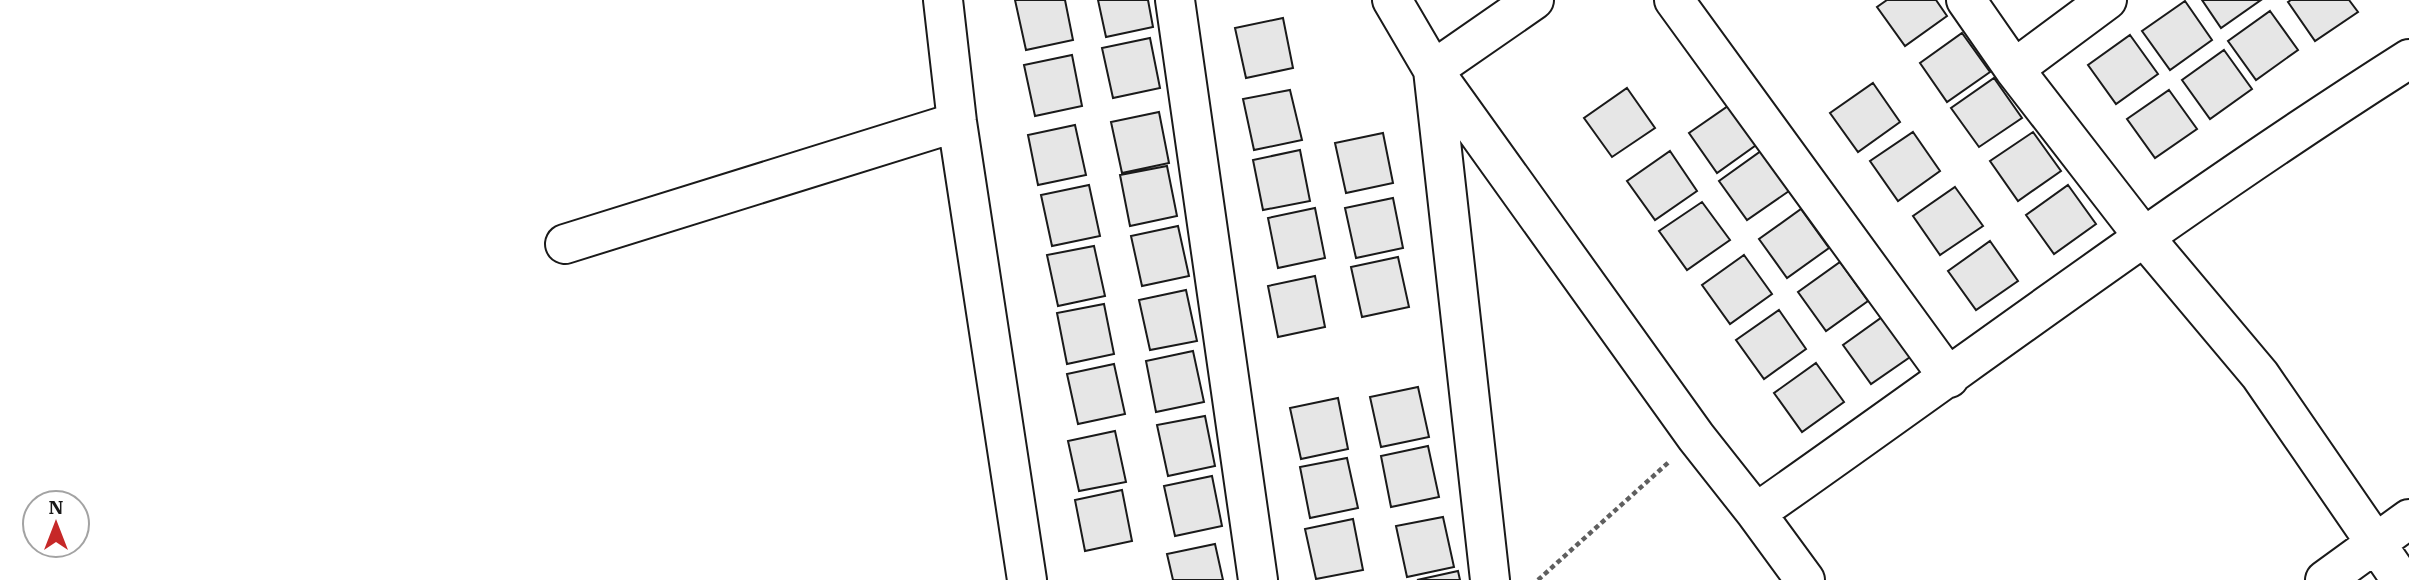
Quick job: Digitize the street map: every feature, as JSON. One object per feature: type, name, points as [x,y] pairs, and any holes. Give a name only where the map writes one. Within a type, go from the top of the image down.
[{"type":"street","points":[[943,0],[957,122],[1027,580]]},
{"type":"street","points":[[1175,0],[1258,580]]},
{"type":"street","points":[[1391,0],[1433,70],[1696,437],[1805,580]]},
{"type":"street","points":[[1433,70],[1534,0]]},
{"type":"street","points":[[1674,0],[1949,378]]},
{"type":"street","points":[[1966,0],[2014,69],[2144,237],[2260,375],[2401,580]]},
{"type":"street","points":[[2014,69],[2107,0]]},
{"type":"street","points":[[1756,513],[2144,237],[2332,108],[2409,59]]},
{"type":"street","points":[[1433,70],[1490,580]]},
{"type":"street","points":[[565,244],[957,122]]},
{"type":"street","points":[[2325,580],[2409,519]]},
{"type":"path","points":[[1538,580],[1696,437]]},
{"type":"building","points":[[1015,0],[1065,0],[1073,40],[1026,50]]},
{"type":"building","points":[[1098,0],[1148,0],[1153,27],[1106,37]]},
{"type":"building","points":[[1887,0],[1936,0],[1947,16],[1905,46],[1877,7]]},
{"type":"building","points":[[2202,0],[2261,0],[2221,28]]},
{"type":"building","points":[[2349,0],[2358,12],[2315,41],[2288,2]]},
{"type":"building","points":[[2185,1],[2212,40],[2170,70],[2142,31]]},
{"type":"building","points":[[2270,11],[2298,50],[2256,80],[2228,41]]},
{"type":"building","points":[[1283,18],[1293,68],[1246,78],[1235,28]]},
{"type":"building","points":[[1962,33],[1990,72],[1947,102],[1920,63]]},
{"type":"building","points":[[2130,35],[2158,74],[2116,104],[2088,65]]},
{"type":"building","points":[[1150,38],[1160,88],[1113,98],[1102,48]]},
{"type":"building","points":[[2224,50],[2252,89],[2210,119],[2182,80]]},
{"type":"building","points":[[1072,55],[1082,106],[1035,116],[1024,65]]},
{"type":"building","points":[[1994,78],[2022,118],[1979,147],[1951,108]]},
{"type":"building","points":[[1873,83],[1900,122],[1858,152],[1830,113]]},
{"type":"building","points":[[1627,88],[1655,128],[1612,157],[1584,118]]},
{"type":"building","points":[[1290,90],[1302,140],[1254,150],[1243,99]]},
{"type":"building","points":[[2169,90],[2197,129],[2155,158],[2127,119]]},
{"type":"building","points":[[1731,104],[1759,143],[1717,173],[1689,133]]},
{"type":"building","points":[[1159,112],[1169,163],[1122,173],[1111,122]]},
{"type":"building","points":[[1075,125],[1086,175],[1038,185],[1028,135]]},
{"type":"building","points":[[1913,132],[1940,171],[1898,201],[1870,161]]},
{"type":"building","points":[[2033,132],[2061,171],[2018,201],[1990,161]]},
{"type":"building","points":[[1383,133],[1393,183],[1346,193],[1335,143]]},
{"type":"building","points":[[1300,150],[1310,201],[1263,210],[1253,160]]},
{"type":"building","points":[[1670,151],[1697,191],[1655,220],[1627,181]]},
{"type":"building","points":[[1761,151],[1789,191],[1747,220],[1719,181]]},
{"type":"building","points":[[1167,166],[1177,216],[1130,226],[1120,175]]},
{"type":"building","points":[[1089,185],[1100,236],[1052,246],[1041,195]]},
{"type":"building","points":[[2068,185],[2096,224],[2054,254],[2026,215]]},
{"type":"building","points":[[1955,187],[1983,226],[1940,255],[1913,216]]},
{"type":"building","points":[[1393,198],[1403,248],[1356,258],[1345,208]]},
{"type":"building","points":[[1702,202],[1730,240],[1687,270],[1659,231]]},
{"type":"building","points":[[1315,208],[1325,258],[1278,268],[1268,218]]},
{"type":"building","points":[[1801,209],[1829,248],[1787,278],[1759,239]]},
{"type":"building","points":[[1178,226],[1189,276],[1142,286],[1131,236]]},
{"type":"building","points":[[1990,241],[2018,281],[1976,310],[1948,271]]},
{"type":"building","points":[[1094,246],[1105,296],[1058,306],[1047,255]]},
{"type":"building","points":[[1744,255],[1772,294],[1730,324],[1702,285]]},
{"type":"building","points":[[1398,257],[1409,307],[1362,317],[1351,267]]},
{"type":"building","points":[[1840,262],[1868,301],[1826,331],[1798,292]]},
{"type":"building","points":[[1315,276],[1325,327],[1278,337],[1268,286]]},
{"type":"building","points":[[1186,290],[1197,341],[1150,350],[1139,300]]},
{"type":"building","points":[[1104,304],[1114,354],[1067,364],[1057,313]]},
{"type":"building","points":[[1779,310],[1806,349],[1764,379],[1736,340]]},
{"type":"building","points":[[1885,315],[1913,355],[1871,384],[1843,345]]},
{"type":"building","points":[[1193,351],[1204,402],[1156,412],[1146,361]]},
{"type":"building","points":[[1816,363],[1844,402],[1802,432],[1774,393]]},
{"type":"building","points":[[1114,364],[1125,414],[1078,424],[1067,374]]},
{"type":"building","points":[[1418,387],[1429,437],[1381,447],[1370,397]]},
{"type":"building","points":[[1338,398],[1348,449],[1301,459],[1290,408]]},
{"type":"building","points":[[1205,416],[1215,466],[1168,476],[1157,425]]},
{"type":"building","points":[[1115,431],[1126,482],[1079,491],[1068,441]]},
{"type":"building","points":[[1428,446],[1439,497],[1391,507],[1381,456]]},
{"type":"building","points":[[1347,458],[1358,508],[1310,518],[1300,467]]},
{"type":"building","points":[[1212,476],[1222,526],[1175,536],[1164,486]]},
{"type":"building","points":[[1122,490],[1132,541],[1085,551],[1075,500]]},
{"type":"building","points":[[1443,517],[1454,567],[1407,577],[1396,526]]},
{"type":"building","points":[[1353,519],[1363,570],[1316,579],[1305,529]]},
{"type":"building","points":[[1215,544],[1223,580],[1173,580],[1167,554]]},
{"type":"building","points":[[1458,571],[1460,580],[1417,580]]}]
